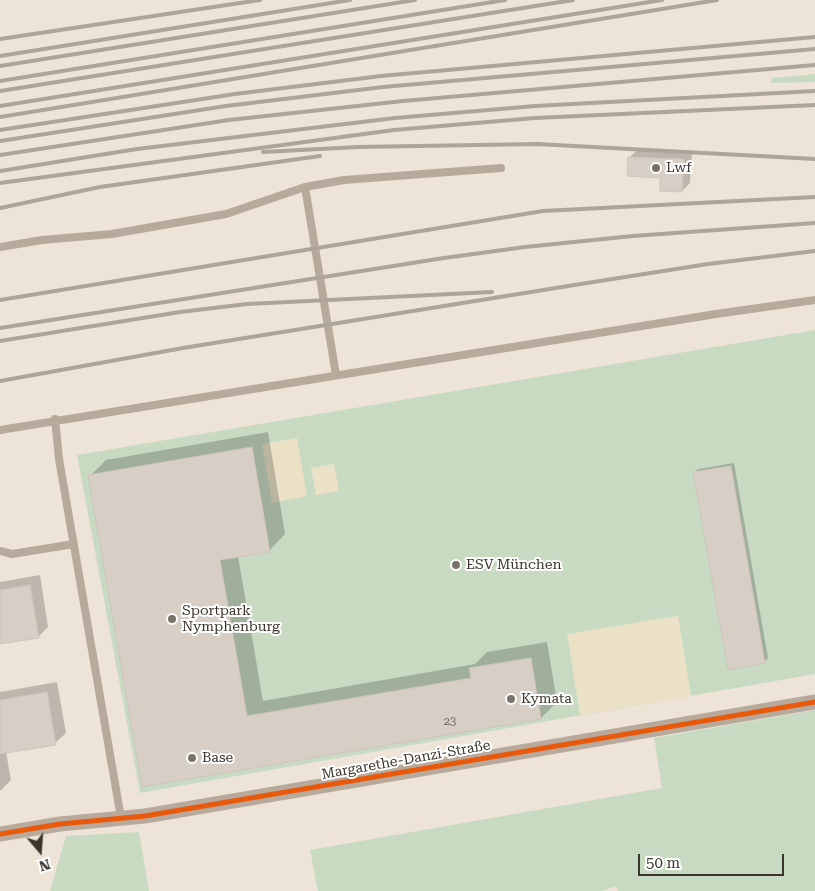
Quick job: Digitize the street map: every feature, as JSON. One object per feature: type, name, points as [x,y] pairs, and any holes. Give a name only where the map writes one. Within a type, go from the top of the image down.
[{"type":"street","name":"Margarethe-Danzi-Straße","points":[[0,834],[60,824],[209,806],[815,702]]},
{"type":"lane","points":[[0,247],[42,240],[112,234],[226,214],[305,187],[344,180],[501,168]]},
{"type":"lane","points":[[305,187],[336,375]]},
{"type":"lane","points":[[0,430],[55,419],[815,300]]},
{"type":"lane","points":[[55,419],[74,544],[121,818]]},
{"type":"lane","points":[[0,550],[12,554],[74,544]]},
{"type":"green space","points":[[815,74],[815,82],[771,83],[772,78]]},
{"type":"green space","name":"ESV München","points":[[815,330],[815,674],[140,793],[77,455]]},
{"type":"green space","points":[[815,710],[815,891],[618,891],[616,886],[603,891],[318,891],[310,850],[662,788],[654,738]]},
{"type":"green space","points":[[139,832],[149,891],[50,891],[66,836]]},
{"type":"sand","points":[[297,438],[307,496],[272,503],[262,444]]},
{"type":"sand","points":[[334,464],[339,491],[316,495],[311,468]]},
{"type":"sand","points":[[678,616],[691,696],[580,715],[567,634]]},
{"type":"building","name":"Lwf","points":[[628,157],[684,159],[682,192],[660,191],[660,178],[627,176]]},
{"type":"building","name":"Sportpark Nymphenburg","points":[[252,447],[270,552],[220,560],[247,716],[471,678],[469,668],[531,658],[541,719],[142,787],[88,475]]},
{"type":"building","points":[[731,466],[765,663],[728,670],[693,472]]},
{"type":"building","points":[[30,585],[39,638],[0,644],[0,590]]},
{"type":"building","points":[[47,692],[56,745],[0,754],[0,700]]},
{"type":"railway","points":[[0,39],[260,0]]},
{"type":"railway","points":[[0,56],[350,0]]},
{"type":"railway","points":[[0,66],[415,0]]},
{"type":"railway","points":[[0,81],[505,0]]},
{"type":"railway","points":[[0,91],[573,0]]},
{"type":"railway","points":[[0,106],[662,0]]},
{"type":"railway","points":[[0,117],[717,0]]},
{"type":"railway","points":[[0,130],[235,94],[381,76],[815,37]]},
{"type":"railway","points":[[0,141],[226,106],[383,87],[815,49]]},
{"type":"railway","points":[[0,155],[229,120],[403,101],[815,65]]},
{"type":"railway","points":[[0,171],[137,149],[395,118],[535,106],[815,91]]},
{"type":"railway","points":[[0,183],[394,130],[535,118],[815,105]]},
{"type":"railway","points":[[263,152],[358,147],[537,144],[815,159]]},
{"type":"railway","points":[[0,208],[100,187],[320,156]]},
{"type":"railway","points":[[0,300],[543,211],[815,197]]},
{"type":"railway","points":[[0,328],[525,247],[633,236],[815,223]]},
{"type":"railway","points":[[0,381],[183,348],[587,283],[708,264],[815,251]]},
{"type":"railway","points":[[0,341],[180,312],[247,304],[492,292]]},
{"type":"cycle path","points":[[0,834],[60,824],[145,816],[815,702]]},
{"type":"place","name":"Lwf","points":[[656,168]]},
{"type":"place","name":"ESV München","points":[[456,565]]},
{"type":"place","name":"Sportpark Nymphenburg","points":[[172,619]]},
{"type":"place","name":"Kymata","points":[[511,699]]},
{"type":"place","name":"Base","points":[[192,758]]}]
